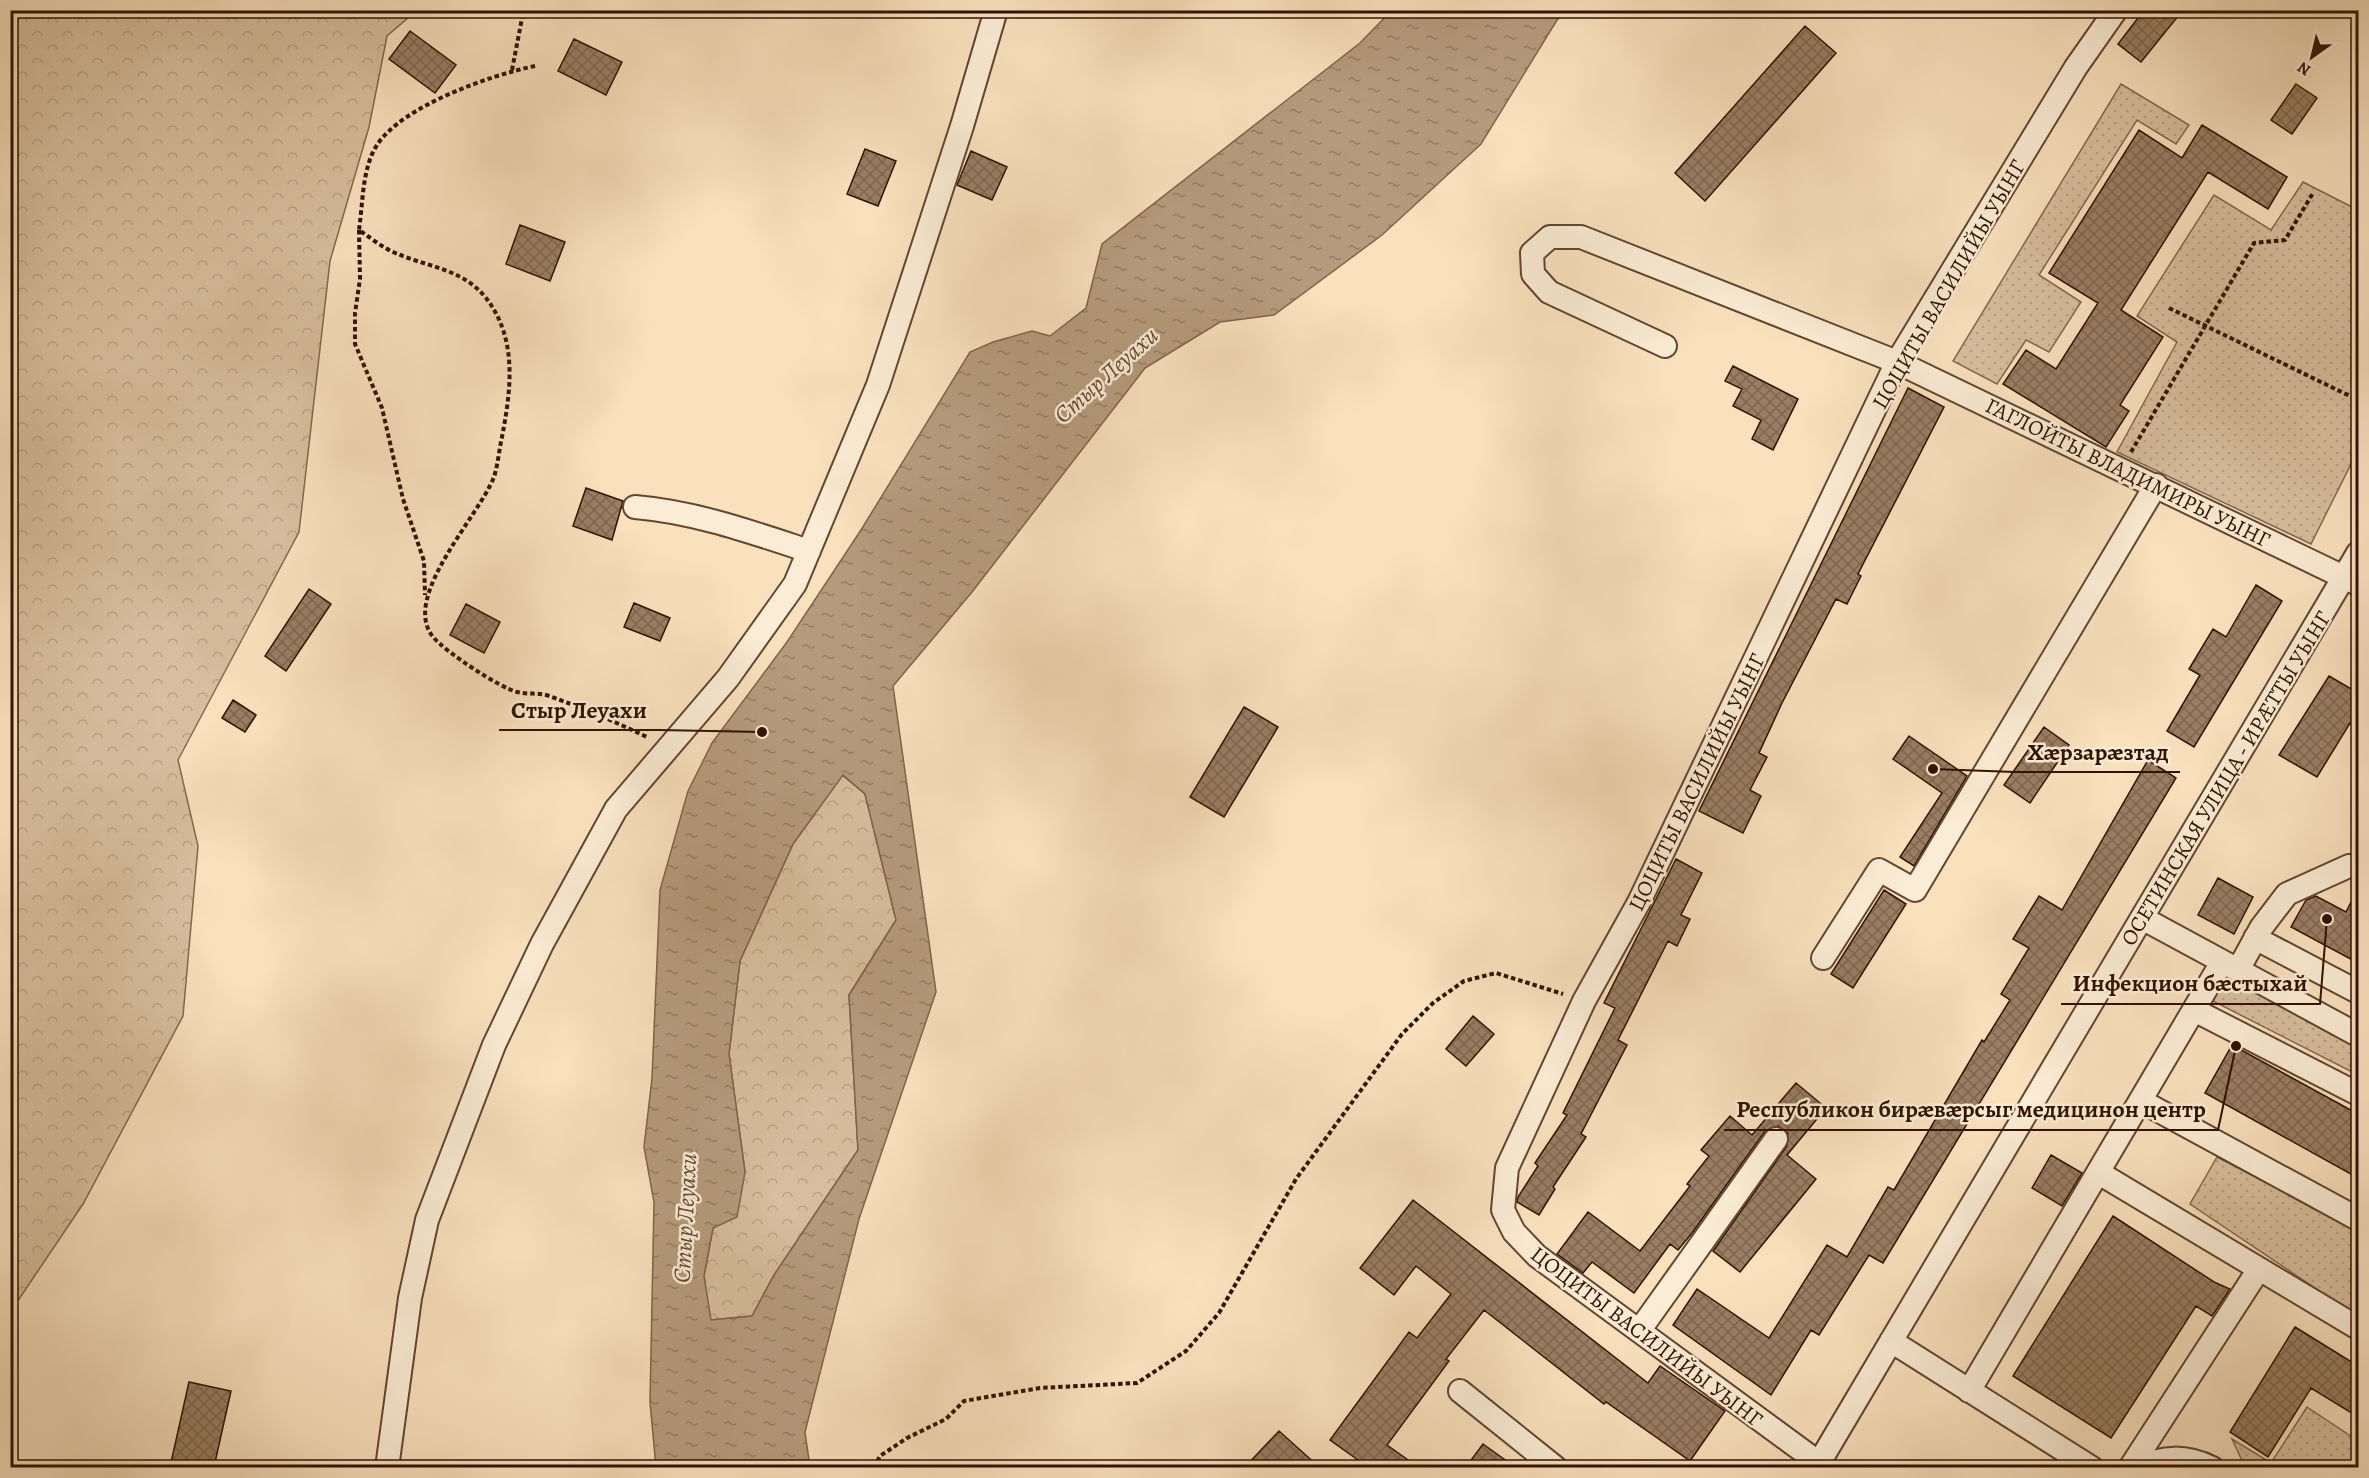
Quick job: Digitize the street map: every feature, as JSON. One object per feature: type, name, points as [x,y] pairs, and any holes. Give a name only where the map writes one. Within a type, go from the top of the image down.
[{"type":"street","points":[[387,1467],[410,1298],[427,1220],[494,1045],[542,944],[616,809],[741,659],[795,584],[878,385],[996,10]]},
{"type":"street","name":"ЦОЦИТЫ ВАСИЛИЙЫ УЫНГ","points":[[1818,1465],[1537,1256],[1514,1232],[1503,1210],[1507,1168],[1584,1001],[1639,902],[1897,362],[2076,67],[2116,10]]},
{"type":"street","name":"ГАГЛОЙТЫ ВЛАДИМИРЫ УЫНГ","points":[[1665,346],[1549,292],[1533,274],[1532,253],[1550,237],[1581,237],[1897,362],[2156,484],[2351,580]]},
{"type":"street","points":[[1823,958],[1879,870],[1915,890],[2156,484]]},
{"type":"street","points":[[635,507],[675,510],[740,528],[809,551]]},
{"type":"street","name":"ОСЕТИНСКАЯ УЛИЦА - ИРÆТТЫ УЫНГ","points":[[1818,1465],[2142,918],[2351,580],[2358,553]]},
{"type":"street","points":[[1969,1390],[2194,1010],[2255,938],[2287,894],[2349,866],[2358,866]]},
{"type":"street","points":[[2142,918],[2358,1035]]},
{"type":"street","points":[[2255,938],[2358,992]]},
{"type":"street","points":[[2194,1010],[2358,1095]]},
{"type":"street","points":[[2141,1101],[2358,1219]]},
{"type":"street","points":[[1639,1331],[1776,1139]]},
{"type":"street","points":[[2099,1173],[2358,1328]]},
{"type":"street","points":[[2130,1467],[2259,1269]]},
{"type":"street","points":[[1891,1341],[2092,1467]]},
{"type":"street","points":[[1460,1391],[1556,1467]]},
{"type":"street","points":[[2137,1467],[2152,1461],[2177,1456],[2212,1467]]},
{"type":"path","points":[[512,70],[523,13],[526,10]]},
{"type":"path","points":[[535,66],[512,70],[431,101],[407,118],[378,144],[368,168],[359,230],[360,279],[355,313],[355,344],[382,408],[403,499],[424,561],[424,620],[431,636],[448,653],[516,692],[543,694],[582,707],[669,747]]},
{"type":"path","points":[[2122,469],[2254,243],[2285,240],[2313,193]]},
{"type":"path","points":[[359,230],[394,253],[437,265],[459,276],[485,297],[509,346],[511,381],[494,476],[456,543],[432,579],[425,599]]},
{"type":"path","points":[[2169,308],[2358,400]]},
{"type":"path","points":[[874,1467],[880,1456],[907,1438],[946,1419],[964,1401],[1040,1388],[1137,1383],[1186,1351],[1219,1313],[1296,1179],[1402,1034],[1433,1003],[1464,981],[1496,974],[1584,1001]]},
{"type":"green space","points":[[11,10],[416,11],[387,36],[369,127],[330,261],[299,532],[178,760],[198,846],[183,1016],[83,1204],[11,1311]]},
{"type":"green space","points":[[2121,84],[2189,125],[2176,144],[2137,120],[2039,275],[2081,302],[2049,352],[2026,340],[1997,384],[1953,361]]},
{"type":"green space","points":[[2303,182],[2358,210],[2358,450],[2311,544],[2117,452],[2177,342],[2137,316],[2214,195],[2271,230]]},
{"type":"green space","points":[[842,775],[865,794],[896,920],[849,995],[858,1150],[774,1275],[752,1316],[710,1320],[704,1276],[713,1228],[745,1172],[729,1054],[740,961],[793,844]]},
{"type":"green space","points":[[2228,981],[2236,982],[2358,1047],[2358,1075],[2213,1001],[2221,985]]},
{"type":"green space","points":[[2217,1157],[2358,1231],[2358,1317],[2190,1204]]},
{"type":"green space","points":[[2307,1407],[2358,1441],[2358,1467],[2245,1467],[2232,1439],[2271,1463]]},
{"type":"water","points":[[1392,10],[1567,11],[1557,20],[1481,144],[1382,235],[1274,315],[1220,322],[1145,368],[972,592],[893,686],[936,992],[859,1219],[805,1432],[810,1467],[656,1467],[650,1402],[654,1202],[644,1147],[652,1078],[660,890],[688,791],[712,743],[787,642],[861,530],[970,352],[993,342],[1032,331],[1050,336],[1086,308],[1102,244],[1360,43]],"holes":[[[843,775],[865,794],[896,920],[849,995],[858,1150],[774,1275],[752,1316],[711,1320],[704,1276],[713,1228],[737,1217],[745,1172],[729,1054],[740,961],[793,844]]]},
{"type":"building","points":[[2144,10],[2183,10],[2141,62],[2118,44]]},
{"type":"building","points":[[1805,26],[1836,53],[1705,201],[1675,173]]},
{"type":"building","points":[[410,31],[456,65],[435,93],[389,59]]},
{"type":"building","points":[[574,39],[622,62],[606,95],[558,71]]},
{"type":"building","points":[[2296,84],[2317,98],[2292,134],[2271,120]]},
{"type":"building","points":[[2202,125],[2287,177],[2268,209],[2208,172],[2121,310],[2163,337],[2120,405],[2129,411],[2106,447],[2003,384],[2026,350],[2056,369],[2098,303],[2049,273],[2139,130],[2182,158]]},
{"type":"building","points":[[865,149],[896,161],[878,206],[847,194]]},
{"type":"building","points":[[971,151],[1007,167],[992,200],[957,185]]},
{"type":"building","points":[[520,225],[565,242],[550,281],[506,264]]},
{"type":"building","points":[[1733,366],[1798,399],[1773,450],[1752,439],[1761,420],[1733,406],[1742,389],[1725,381]]},
{"type":"building","points":[[1908,388],[1944,407],[1858,574],[1861,576],[1847,604],[1836,599],[1782,703],[1759,753],[1767,757],[1750,790],[1761,796],[1743,833],[1699,811]]},
{"type":"building","points":[[586,488],[623,501],[612,540],[573,526]]},
{"type":"building","points":[[2256,585],[2282,601],[2194,747],[2167,731],[2200,675],[2189,669],[2213,629],[2226,637]]},
{"type":"building","points":[[309,589],[331,604],[286,671],[265,656]]},
{"type":"building","points":[[634,603],[670,618],[660,641],[624,627]]},
{"type":"building","points":[[466,604],[500,622],[484,653],[450,635]]},
{"type":"building","points":[[2329,676],[2358,693],[2358,728],[2350,723],[2317,777],[2279,755]]},
{"type":"building","points":[[233,700],[256,715],[245,732],[222,718]]},
{"type":"building","points":[[1244,707],[1278,727],[1224,817],[1190,797]]},
{"type":"building","points":[[2044,727],[2069,745],[2030,803],[2004,785]]},
{"type":"building","points":[[1909,736],[1967,776],[1914,866],[1900,857],[1942,793],[1893,759]]},
{"type":"building","points":[[2148,760],[2176,778],[1883,1263],[1869,1255],[1819,1335],[1811,1330],[1771,1395],[1673,1325],[1697,1289],[1769,1338],[1827,1245],[1847,1257],[1888,1187],[1894,1190],[1982,1040],[1984,1042],[2010,1000],[2001,994],[2029,948],[2013,939],[2039,896],[2062,910]]},
{"type":"building","points":[[1676,859],[1702,873],[1681,915],[1690,919],[1677,946],[1668,941],[1618,1040],[1627,1045],[1581,1134],[1586,1137],[1553,1187],[1555,1189],[1539,1215],[1517,1202],[1518,1197],[1538,1166],[1535,1163],[1567,1115],[1563,1113],[1615,1008],[1604,1003]]},
{"type":"building","points":[[2218,878],[2253,897],[2234,934],[2198,915]]},
{"type":"building","points":[[2358,888],[2358,963],[2291,927],[2306,900],[2316,896],[2346,912]]},
{"type":"building","points":[[1884,890],[1906,904],[1853,988],[1831,974]]},
{"type":"building","points":[[1473,1016],[1494,1034],[1466,1066],[1446,1049]]},
{"type":"building","points":[[2232,1045],[2358,1114],[2358,1178],[2205,1093]]},
{"type":"building","points":[[1796,1083],[1826,1108],[1787,1155],[1816,1179],[1740,1272],[1713,1251],[1787,1146],[1788,1133],[1778,1126],[1765,1131],[1692,1233],[1678,1250],[1670,1244],[1634,1293],[1592,1262],[1583,1273],[1557,1254],[1588,1212],[1640,1251],[1690,1186],[1687,1184],[1709,1156],[1701,1150],[1730,1116],[1752,1135]]},
{"type":"building","points":[[2051,1155],[2082,1173],[2062,1206],[2032,1188]]},
{"type":"building","points":[[1413,1200],[1648,1383],[1660,1366],[1725,1411],[1690,1461],[1606,1402],[1604,1404],[1484,1310],[1446,1359],[1449,1361],[1387,1445],[1418,1467],[1368,1467],[1330,1440],[1409,1332],[1417,1338],[1451,1294],[1416,1266],[1394,1295],[1360,1268]]},
{"type":"building","points":[[2113,1216],[2214,1282],[2230,1289],[2212,1316],[2196,1306],[2111,1438],[2013,1376]]},
{"type":"building","points":[[2295,1327],[2358,1366],[2358,1417],[2311,1388],[2268,1457],[2230,1432]]},
{"type":"building","points":[[189,1382],[231,1391],[214,1467],[170,1467]]},
{"type":"building","points":[[1279,1431],[1319,1467],[1245,1467]]},
{"type":"building","points":[[1483,1444],[1515,1467],[1466,1467]]},
{"type":"place","name":"Стыр Леуахи","points":[[762,732]]},
{"type":"place","name":"Хæрзарæзтад","points":[[1933,769]]},
{"type":"place","name":"Инфекцион бæстыхай","points":[[2327,919]]},
{"type":"place","name":"Республикон бирæвæрсыг медицинон центр","points":[[2236,1046]]}]
